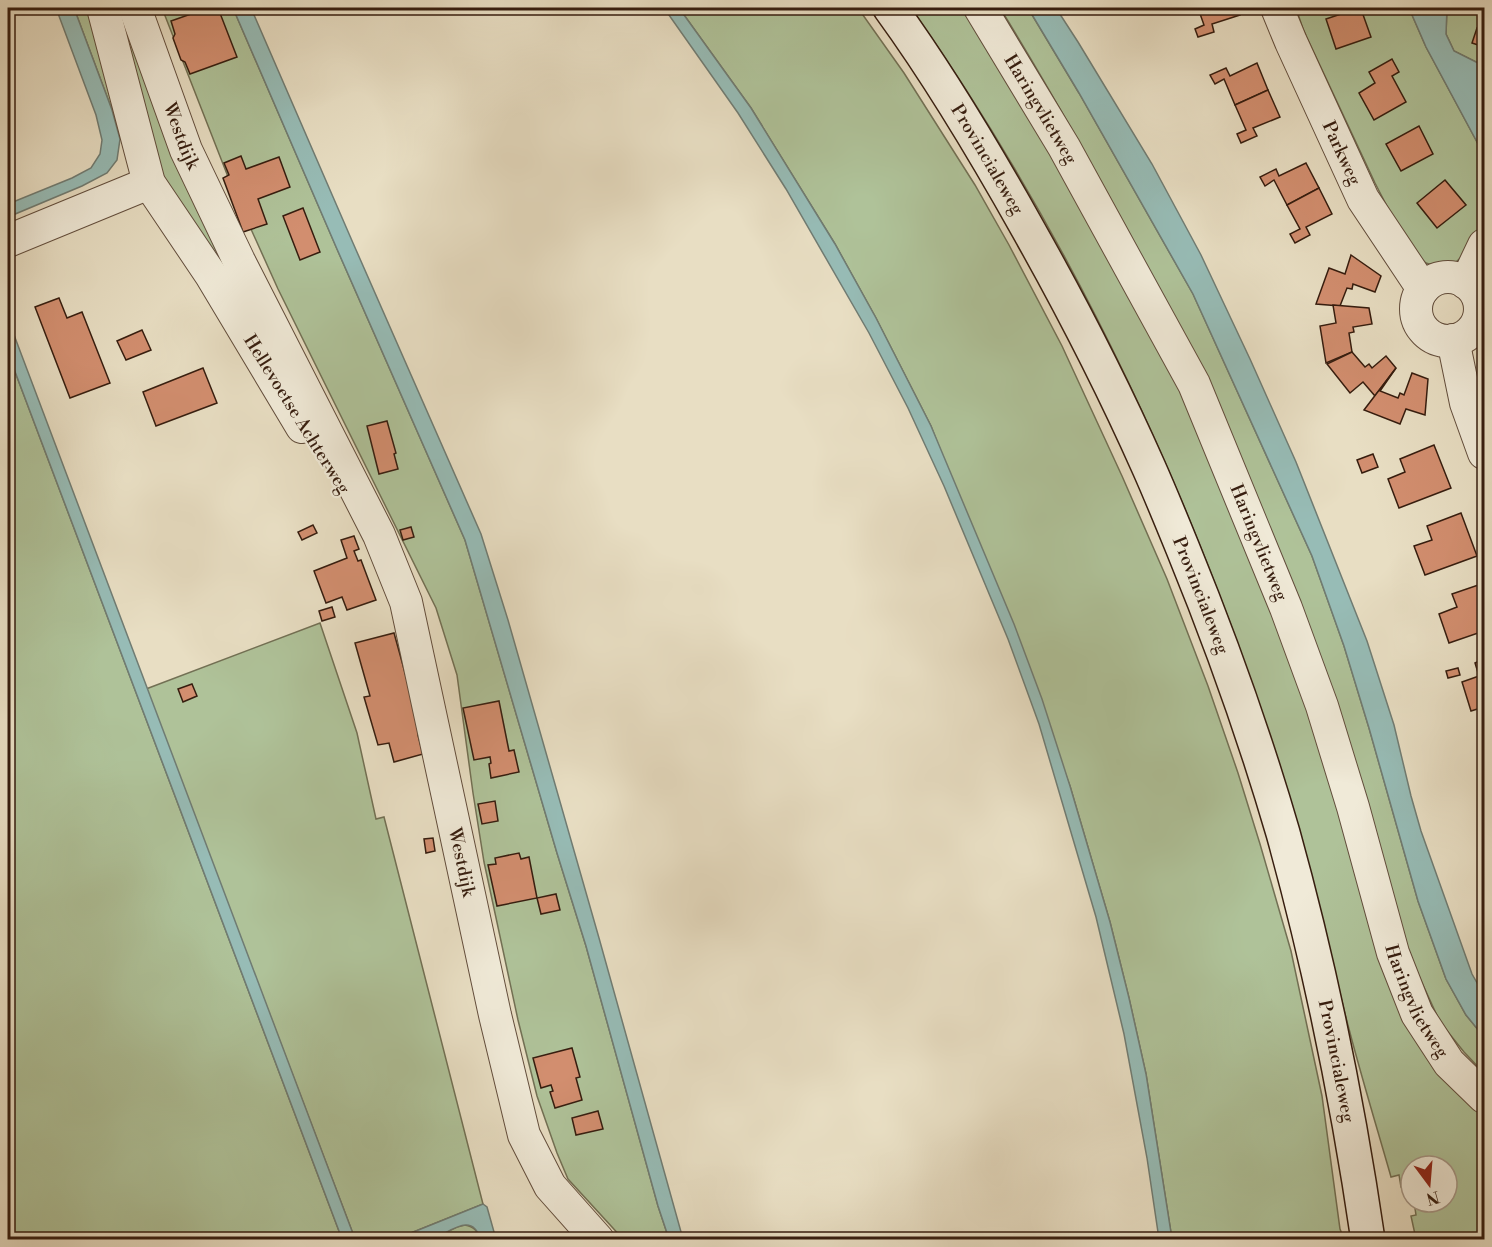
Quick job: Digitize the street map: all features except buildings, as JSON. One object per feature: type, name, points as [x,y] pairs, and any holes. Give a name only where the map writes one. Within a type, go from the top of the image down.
[{"type":"main road","name":"Provincialeweg","points":[[890,8],[988,158],[1049,265],[1100,364],[1149,468],[1209,613],[1248,723],[1282,832],[1312,946],[1337,1063],[1368,1239]]},
{"type":"street","name":"Hellevoetse Achterweg","points":[[103,8],[149,183],[211,276],[332,475],[379,535]]},
{"type":"street","name":"Westdijk","points":[[135,8],[186,150],[239,261]]},
{"type":"street","name":"Haringvlietweg","points":[[980,8],[1064,147],[1194,384],[1286,608],[1322,706],[1353,807],[1393,953],[1417,1014],[1449,1063],[1485,1097]]},
{"type":"street","name":"Parkweg","points":[[1277,8],[1363,199],[1423,289]]},
{"type":"street","points":[[8,242],[149,183]]},
{"type":"street","points":[[1466,283],[1485,245]]},
{"type":"street","name":"Hellevoetse Achterweg","points":[[239,261],[379,535]]},
{"type":"street","points":[[1438,278],[1458,278],[1466,283],[1478,297],[1482,317],[1469,332],[1453,340],[1434,338],[1426,333],[1420,325],[1416,307],[1423,289],[1438,278]]},
{"type":"street","points":[[1453,340],[1466,403],[1485,453]]},
{"type":"street","name":"Westdijk","points":[[379,535],[406,602],[495,1016],[524,1135],[550,1186],[598,1239]]},
{"type":"green space","points":[[74,8],[99,8],[127,105],[112,110]]},
{"type":"green space","points":[[113,8],[129,8],[341,472],[169,189],[152,150]]},
{"type":"green space","points":[[162,8],[233,8],[465,540],[586,946],[669,1239],[623,1239],[568,1179],[557,1153],[537,1096],[518,1020],[484,862],[457,675],[436,608],[278,289],[232,187]]},
{"type":"green space","points":[[679,8],[858,8],[904,73],[975,185],[1009,245],[1062,346],[1167,579],[1238,773],[1291,951],[1322,1096],[1340,1229],[1344,1239],[1172,1239],[1146,1074],[1129,998],[1110,922],[1070,786],[931,426],[835,244],[751,108]]},
{"type":"green space","points":[[911,8],[964,8],[967,12],[1036,123],[1162,354],[1196,424],[1271,602],[1451,1081],[1484,1118],[1484,1239],[1416,1239],[1411,1216],[1459,1214],[1459,1154],[1399,1154],[1399,1175],[1391,1177],[1354,1048],[1322,917],[1279,762],[1202,551],[1119,363],[1072,271],[1022,181]]},
{"type":"green space","points":[[1000,8],[1028,8],[1193,294],[1312,556],[1344,646],[1418,901],[1446,979],[1466,1015],[1484,1037],[1484,1073],[1440,1022],[1406,948],[1164,298],[1043,79]]},
{"type":"green space","points":[[1296,8],[1409,8],[1426,47],[1484,155],[1484,222],[1474,245],[1455,263],[1435,266],[1426,263],[1409,249],[1375,183],[1303,29]]},
{"type":"green space","points":[[1447,8],[1484,8],[1484,66],[1454,51],[1446,34]]},
{"type":"green space","points":[[8,353],[342,1239],[8,1239]]},
{"type":"green space","points":[[320,623],[357,733],[376,819],[384,817],[483,1204],[396,1239],[355,1239],[146,689]]},
{"type":"green space","points":[[465,1225],[475,1230],[480,1239],[430,1240],[457,1227]]},
{"type":"water","points":[[56,8],[74,8],[112,110],[120,139],[117,160],[107,173],[8,217],[8,204],[91,168],[100,154],[102,140],[96,115]]},
{"type":"water","points":[[233,8],[251,8],[481,534],[508,620],[683,1239],[669,1239],[658,1206],[586,946],[465,540]]},
{"type":"water","points":[[664,8],[679,8],[751,108],[835,244],[931,426],[1014,624],[1042,699],[1110,922],[1146,1074],[1172,1239],[1159,1239],[1147,1158],[1124,1034],[1096,917],[1039,724],[1008,639],[944,486],[908,408],[869,333],[786,189],[738,113]]},
{"type":"water","points":[[1028,8],[1056,8],[1152,164],[1201,255],[1296,462],[1367,641],[1394,725],[1421,831],[1472,974],[1484,995],[1484,1037],[1466,1015],[1446,979],[1418,901],[1344,646],[1312,556],[1193,294]]},
{"type":"water","points":[[1409,8],[1447,8],[1446,34],[1454,51],[1484,66],[1484,155],[1426,47]]},
{"type":"water","points":[[8,319],[355,1239],[342,1239],[8,353]]},
{"type":"water","points":[[483,1204],[487,1207],[496,1239],[480,1239],[476,1230],[465,1225],[429,1240],[396,1239]]}]
